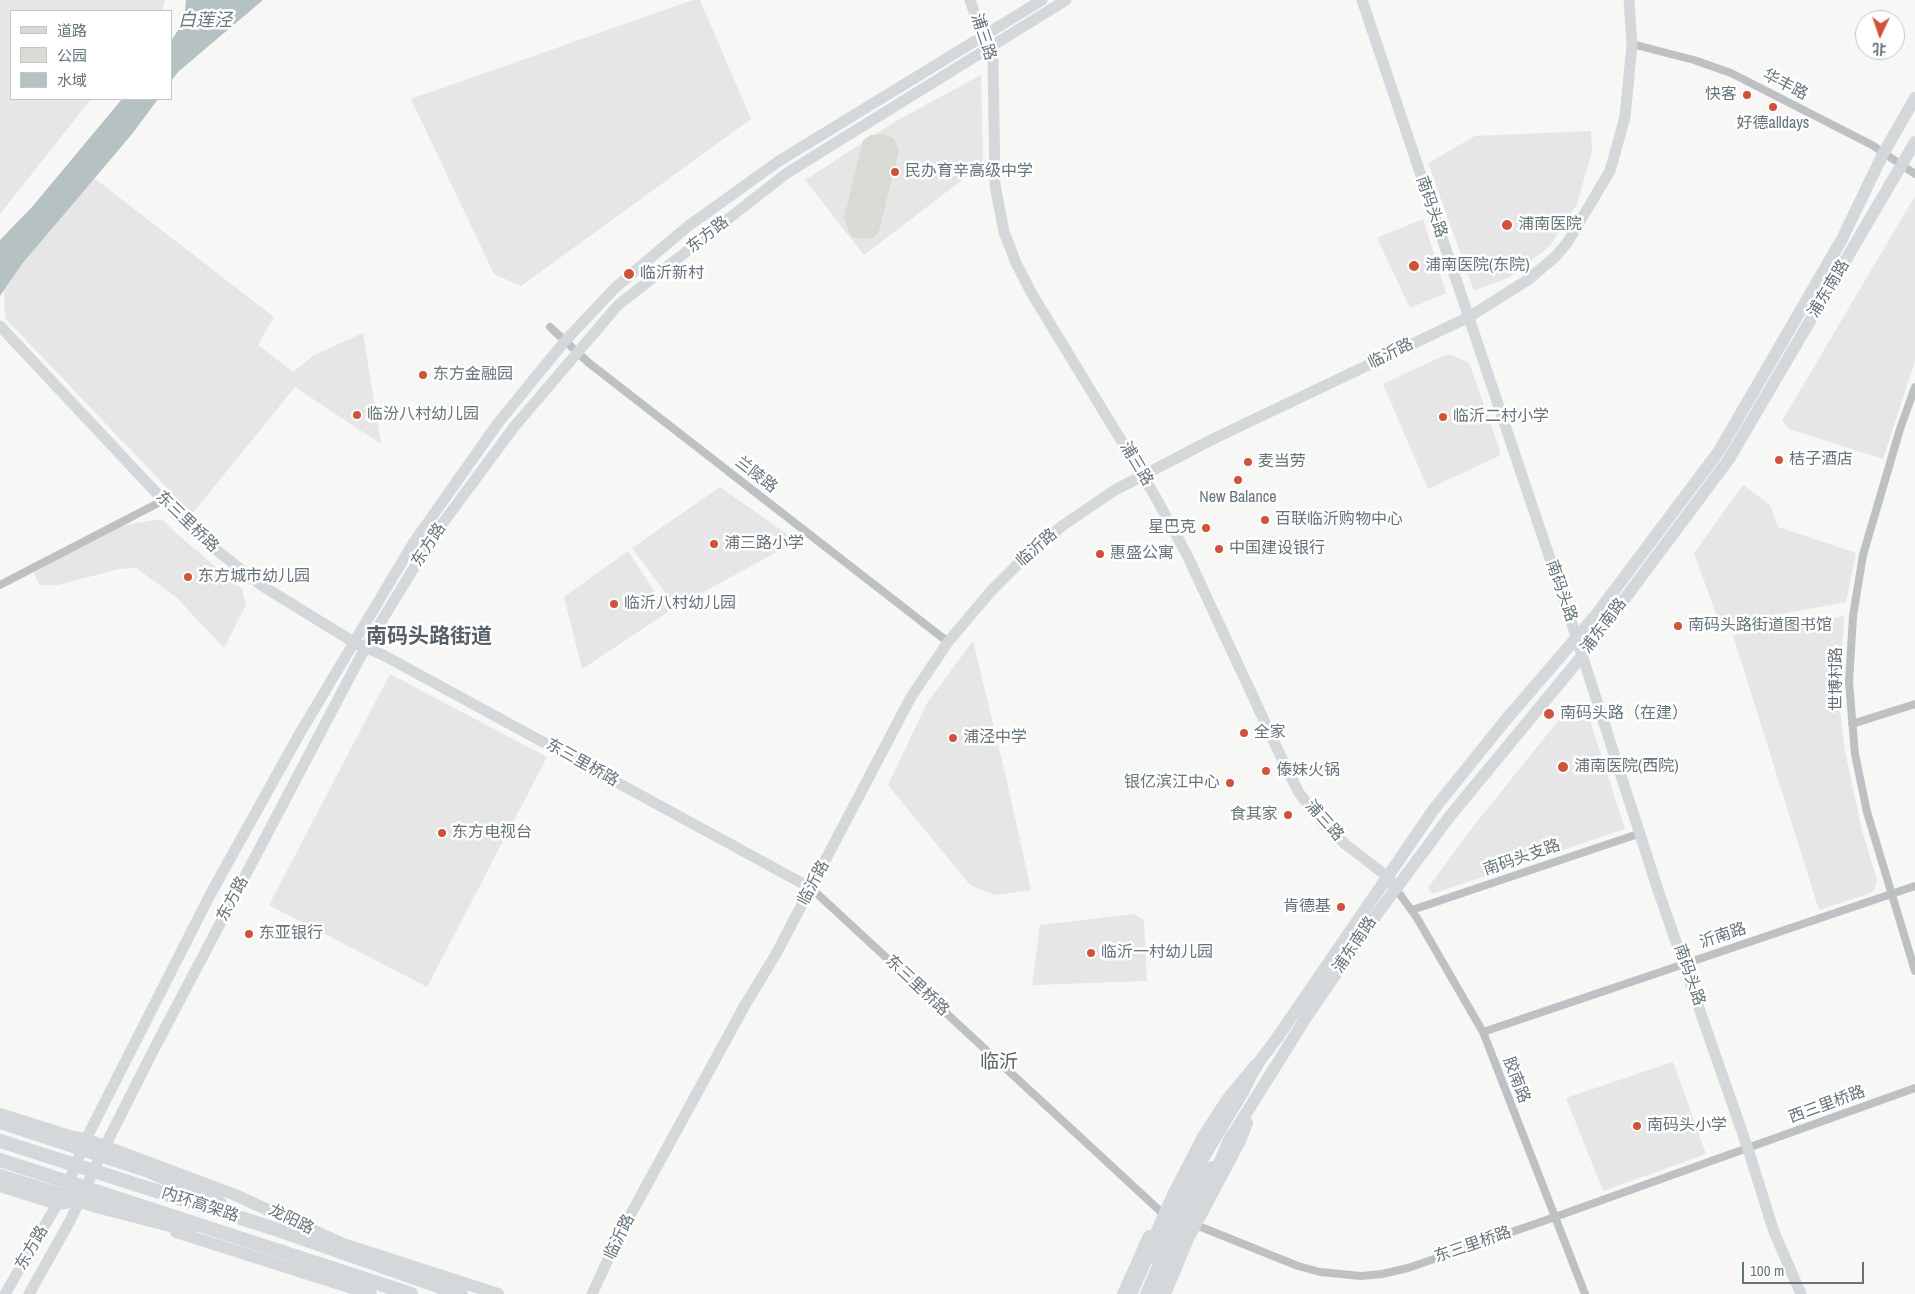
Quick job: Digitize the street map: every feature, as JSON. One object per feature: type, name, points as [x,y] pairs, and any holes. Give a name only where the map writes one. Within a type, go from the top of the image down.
[{"type":"highway","points":[[1130,1294],[1174,1195],[1204,1137],[1228,1100],[1256,1066]]},
{"type":"highway","points":[[0,1122],[149,1171],[275,1228]]},
{"type":"highway","points":[[1154,1294],[1187,1225],[1216,1173],[1232,1136]]},
{"type":"highway","name":"内环高架路","points":[[0,1141],[275,1228],[399,1274],[461,1294]]},
{"type":"highway","name":"内环高架路","points":[[0,1160],[411,1294]]},
{"type":"highway","points":[[0,1176],[100,1207],[317,1263]]},
{"type":"main road","name":"浦东南路","points":[[1138,1294],[1155,1254],[1195,1172],[1243,1092],[1256,1066],[1434,809],[1595,616],[1719,451],[1842,239],[1883,154],[1915,98]]},
{"type":"main road","name":"浦东南路","points":[[1146,1294],[1164,1253],[1192,1200],[1312,1008],[1377,914],[1450,816],[1582,656],[1729,459],[1915,142]]},
{"type":"main road","name":"浦东南路","points":[[1123,1294],[1160,1211],[1198,1135],[1233,1084],[1277,1038]]},
{"type":"main road","name":"浦东南路","points":[[1165,1294],[1196,1225],[1239,1143],[1262,1088]]},
{"type":"main road","name":"龙阳路","points":[[0,1114],[73,1138],[86,1139],[233,1194],[343,1244],[498,1294]]},
{"type":"main road","points":[[0,1164],[50,1181],[66,1189],[80,1201],[371,1294]]},
{"type":"main road","points":[[0,1186],[57,1204],[80,1201]]},
{"type":"street","name":"浦三路","points":[[970,0],[987,49],[993,59],[995,185],[1000,217],[1009,248],[1032,294],[1142,475],[1197,575],[1282,761],[1299,793],[1334,834],[1388,877],[1396,889]]},
{"type":"street","name":"东方路","points":[[30,1294],[80,1201],[156,1044],[412,545],[498,424],[566,341],[615,288],[687,227],[779,161],[1042,0]]},
{"type":"street","name":"东方路","points":[[5,1294],[66,1189],[86,1139],[210,893],[300,733],[434,535],[514,427],[618,305],[787,173],[1066,0]]},
{"type":"street","name":"南码头路","points":[[1362,0],[1576,637],[1658,890],[1685,963],[1748,1149],[1774,1232],[1801,1294]]},
{"type":"street","name":"临沂路","points":[[592,1294],[629,1218],[745,1005],[776,954],[911,697],[948,642],[991,591],[1040,544],[1087,508],[1142,475],[1468,317],[1529,279],[1556,256],[1567,243],[1610,170],[1625,117],[1632,44],[1629,0]]},
{"type":"street","name":"华丰路","points":[[1632,44],[1694,60],[1731,73],[1872,145],[1915,174]]},
{"type":"street","name":"东三里桥路","points":[[0,326],[206,542],[261,585],[360,646],[383,655],[811,888],[1160,1211]]},
{"type":"street","name":"兰陵路","points":[[550,327],[589,363],[948,642]]},
{"type":"street","name":"世博村路","points":[[1915,387],[1900,429],[1863,555],[1857,586],[1849,661],[1855,754],[1867,812],[1915,970]]},
{"type":"street","points":[[0,585],[164,500]]},
{"type":"street","points":[[1852,724],[1915,704]]},
{"type":"street","name":"南码头支路","points":[[1412,910],[1640,833]]},
{"type":"street","name":"沂南路","points":[[1483,1032],[1915,886]]},
{"type":"street","name":"胶南路","points":[[1396,889],[1412,910],[1483,1032],[1585,1294]]},
{"type":"street","name":"西三里桥路","points":[[1748,1149],[1915,1088]]},
{"type":"street","name":"东三里桥路","points":[[1196,1225],[1298,1266],[1327,1274],[1362,1276],[1408,1268],[1748,1149]]},
{"type":"shaded area","points":[[0,0],[165,0],[162,10],[10,10],[10,100],[90,100],[0,214]]},
{"type":"shaded area","points":[[693,0],[700,0],[751,119],[521,286],[494,274],[411,99]]},
{"type":"shaded area","name":"民办育辛高级中学","points":[[981,75],[983,164],[864,255],[805,180],[896,121]]},
{"type":"shaded area","name":"浦南医院","points":[[1591,131],[1592,151],[1577,204],[1550,246],[1510,277],[1474,291],[1428,163],[1475,136]]},
{"type":"shaded area","points":[[94,178],[274,317],[258,345],[293,372],[314,355],[363,333],[381,444],[295,387],[192,514],[5,318],[4,291],[22,264]]},
{"type":"shaded area","points":[[1915,196],[1915,361],[1883,459],[1789,429],[1782,421]]},
{"type":"shaded area","name":"浦南医院(东院)","points":[[1423,219],[1446,293],[1410,308],[1377,238]]},
{"type":"shaded area","name":"临沂二村小学","points":[[1445,355],[1452,355],[1469,363],[1500,450],[1499,456],[1428,489],[1383,384]]},
{"type":"shaded area","points":[[1743,485],[1770,505],[1778,527],[1856,553],[1846,602],[1720,625],[1694,553]]},
{"type":"shaded area","name":"浦三路小学","points":[[720,487],[797,541],[676,607],[632,548]]},
{"type":"shaded area","name":"东方城市幼儿园","points":[[162,519],[242,589],[246,605],[224,648],[177,598],[136,568],[119,569],[58,585],[39,585],[31,564],[113,527]]},
{"type":"shaded area","name":"临沂八村幼儿园","points":[[628,551],[668,612],[582,669],[564,597]]},
{"type":"shaded area","points":[[1844,616],[1840,709],[1845,751],[1862,831],[1877,880],[1873,892],[1819,910],[1733,635]]},
{"type":"shaded area","name":"浦泾中学","points":[[973,641],[1031,890],[995,895],[970,885],[888,785],[927,703]]},
{"type":"shaded area","points":[[390,674],[547,757],[427,987],[269,905]]},
{"type":"shaded area","name":"浦南医院(西院)","points":[[1584,702],[1625,829],[1432,894],[1428,888],[1468,833],[1570,706]]},
{"type":"shaded area","name":"临沂一村幼儿园","points":[[1134,914],[1144,920],[1147,981],[1032,985],[1040,925]]},
{"type":"shaded area","name":"南码头小学","points":[[1673,1062],[1706,1154],[1603,1191],[1566,1098]]},
{"type":"green space","points":[[883,134],[894,139],[899,150],[879,231],[873,238],[860,239],[851,236],[844,218],[863,140],[871,135]]},
{"type":"water","name":"白莲泾","points":[[186,0],[263,0],[178,72],[172,80],[172,39],[184,21]]},
{"type":"water","points":[[121,100],[157,100],[132,134],[22,264],[0,296],[0,240],[32,207]]},
{"type":"place","name":"快客","points":[[1747,95]]},
{"type":"place","name":"好德alldays","points":[[1773,107]]},
{"type":"place","name":"民办育辛高级中学","points":[[895,172]]},
{"type":"place","name":"浦南医院","points":[[1507,225]]},
{"type":"place","name":"浦南医院(东院)","points":[[1414,266]]},
{"type":"place","name":"临沂新村","points":[[629,274]]},
{"type":"place","name":"东方金融园","points":[[423,375]]},
{"type":"place","name":"临汾八村幼儿园","points":[[357,415]]},
{"type":"place","name":"临沂二村小学","points":[[1443,417]]},
{"type":"place","name":"桔子酒店","points":[[1779,460]]},
{"type":"place","name":"麦当劳","points":[[1248,462]]},
{"type":"place","name":"New Balance","points":[[1238,480]]},
{"type":"place","name":"百联临沂购物中心","points":[[1265,520]]},
{"type":"place","name":"星巴克","points":[[1206,528]]},
{"type":"place","name":"浦三路小学","points":[[714,544]]},
{"type":"place","name":"中国建设银行","points":[[1219,549]]},
{"type":"place","name":"惠盛公寓","points":[[1100,554]]},
{"type":"place","name":"东方城市幼儿园","points":[[188,577]]},
{"type":"place","name":"临沂八村幼儿园","points":[[614,604]]},
{"type":"place","name":"南码头路街道图书馆","points":[[1678,626]]},
{"type":"place","name":"南码头路（在建）","points":[[1549,714]]},
{"type":"place","name":"全家","points":[[1244,733]]},
{"type":"place","name":"浦泾中学","points":[[953,738]]},
{"type":"place","name":"浦南医院(西院)","points":[[1563,767]]},
{"type":"place","name":"傣妹火锅","points":[[1266,771]]},
{"type":"place","name":"银亿滨江中心","points":[[1230,783]]},
{"type":"place","name":"食其家","points":[[1288,815]]},
{"type":"place","name":"东方电视台","points":[[442,833]]},
{"type":"place","name":"肯德基","points":[[1341,907]]},
{"type":"place","name":"东亚银行","points":[[249,934]]},
{"type":"place","name":"临沂一村幼儿园","points":[[1091,953]]},
{"type":"place","name":"南码头小学","points":[[1637,1126]]},
{"type":"district","name":"南码头路街道","points":[[429,637]]},
{"type":"district","name":"临沂","points":[[999,1063]]}]
